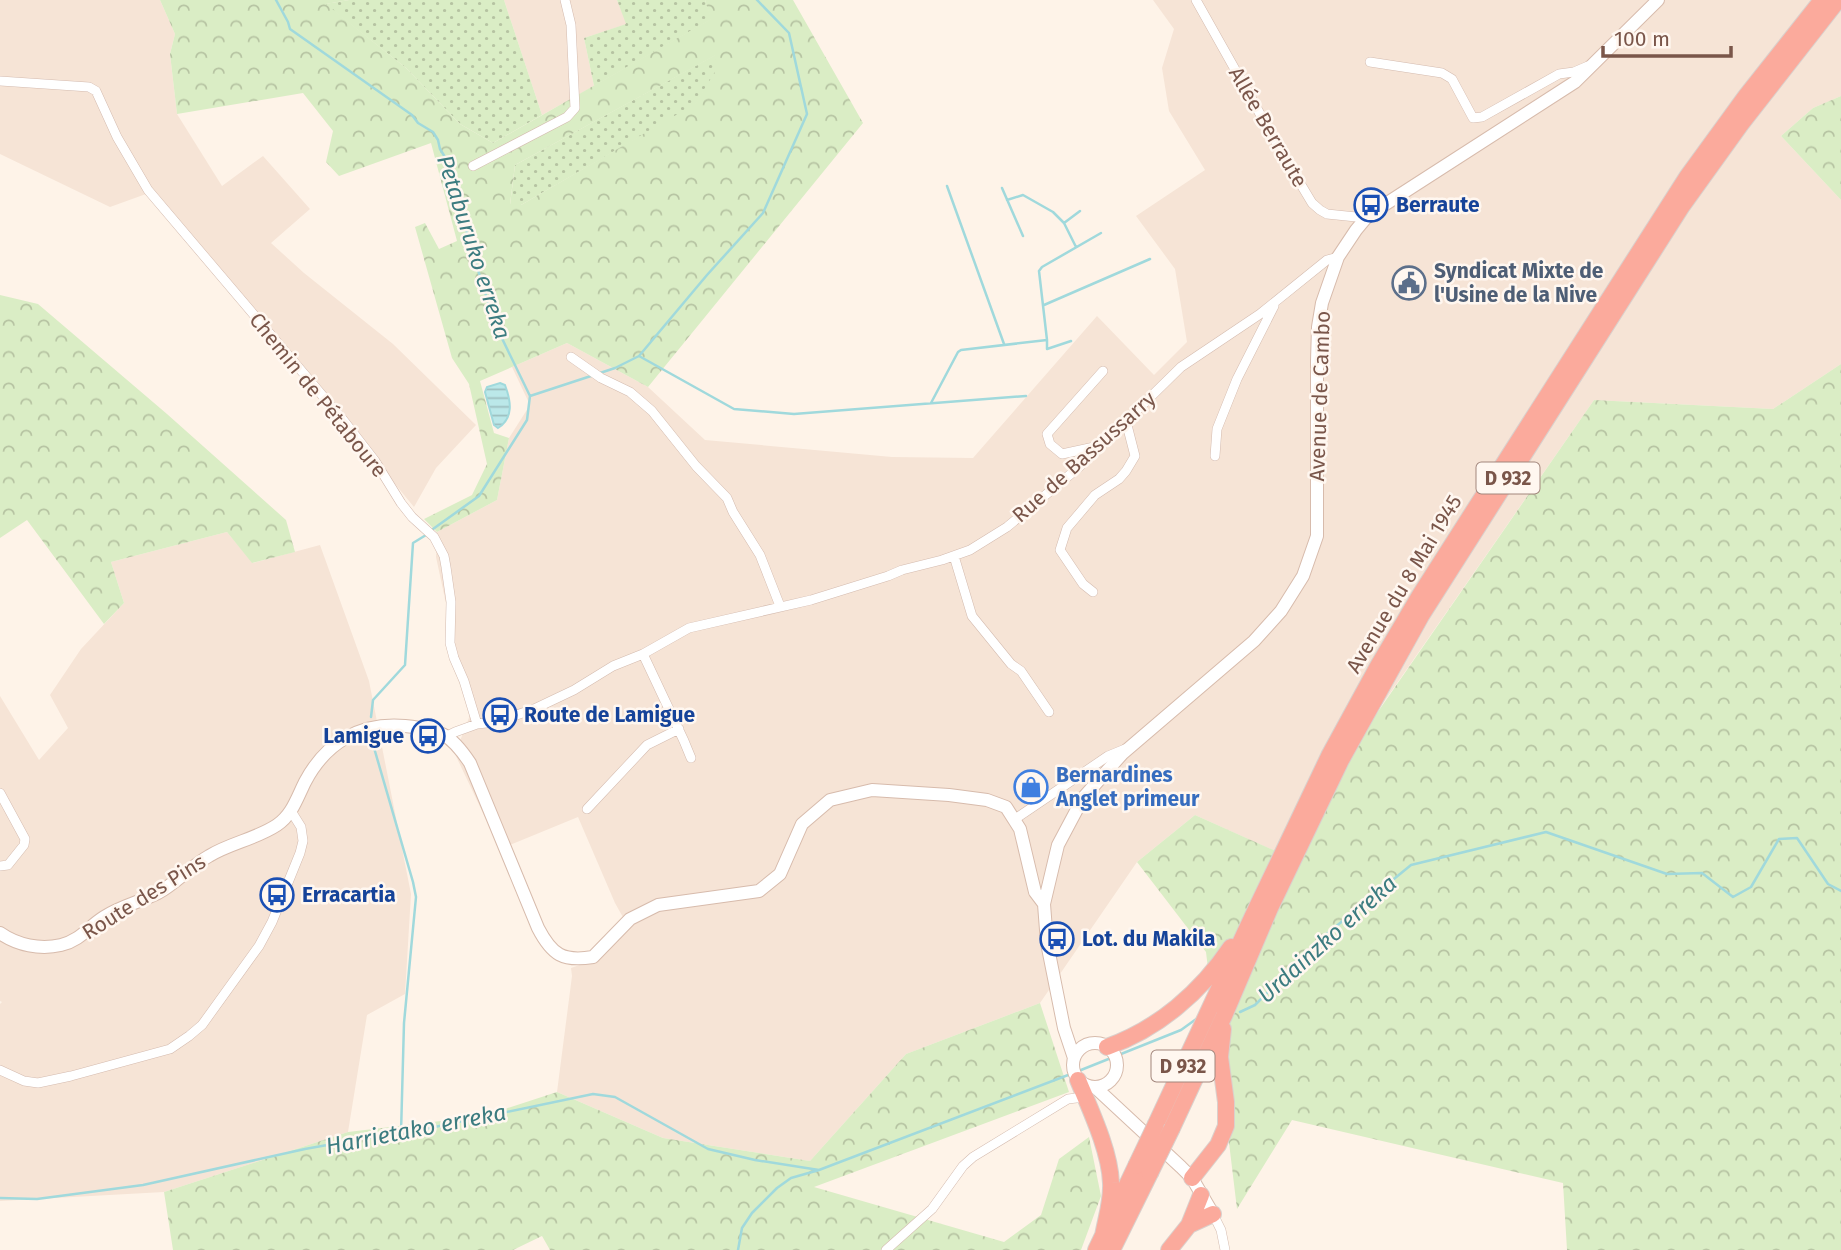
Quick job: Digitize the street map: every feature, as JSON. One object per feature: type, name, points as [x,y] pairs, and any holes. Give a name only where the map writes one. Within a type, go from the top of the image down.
[{"type":"highway","name":"Avenue du 8 Mai 1945","points":[[1217,1012],[1257,907],[1330,754],[1420,595],[1687,177],[1746,96],[1822,0]]},
{"type":"highway","name":"Avenue du 8 Mai 1945","points":[[1217,1012],[1235,990],[1270,908],[1341,760],[1421,616],[1682,206],[1741,124],[1838,0]]},
{"type":"highway","points":[[1112,1054],[1123,1041],[1150,1027],[1196,991],[1223,959],[1257,907]]},
{"type":"highway","points":[[1192,1178],[1218,1145],[1226,1126],[1217,1012]]},
{"type":"highway","name":"D 932","points":[[1103,1245],[1143,1170],[1217,1012]]},
{"type":"highway","points":[[1075,1070],[1091,1092],[1108,1158],[1111,1183],[1103,1245]]},
{"type":"highway","points":[[1169,1250],[1189,1225],[1201,1195]]},
{"type":"highway","points":[[1189,1225],[1213,1214]]},
{"type":"street","points":[[473,166],[567,117],[575,108],[571,26],[565,0]]},
{"type":"street","name":"Allée Berraute","points":[[1196,0],[1312,203],[1328,214],[1366,218]]},
{"type":"street","name":"Avenue de Cambo","points":[[1075,1070],[1047,943],[1044,904],[1058,845],[1083,798],[1128,748],[1254,641],[1281,611],[1303,576],[1317,536],[1318,327],[1322,303],[1338,257],[1366,218],[1575,82],[1658,0]]},
{"type":"street","points":[[1370,62],[1442,73],[1452,79],[1472,118],[1482,117],[1559,74],[1574,72],[1594,63]]},
{"type":"street","name":"Chemin de Pétaboure","points":[[0,81],[89,87],[96,91],[117,137],[148,190],[344,421],[375,461],[401,503],[434,537],[444,556],[446,567],[450,602],[450,643],[477,724]]},
{"type":"street","name":"Rue de Bassussarry","points":[[643,654],[689,628],[811,600],[970,550],[1007,527],[1078,468],[1181,367],[1275,303],[1327,260],[1338,257]]},
{"type":"street","points":[[1215,456],[1217,429],[1237,379],[1275,303]]},
{"type":"street","points":[[571,357],[601,378],[630,392],[652,411],[696,466],[727,498],[760,555],[780,606]]},
{"type":"street","points":[[1101,445],[1062,454],[1049,444],[1047,434],[1103,371]]},
{"type":"street","points":[[1093,592],[1083,584],[1060,550],[1067,528],[1095,495],[1119,479],[1135,456],[1126,421]]},
{"type":"street","points":[[954,556],[972,616],[1021,671],[1049,712]]},
{"type":"street","points":[[691,758],[643,654],[534,709],[496,722],[477,724],[447,736],[458,745],[470,763],[542,937],[567,959],[593,957],[629,919],[658,905],[759,891],[780,874],[802,824],[830,800],[872,790],[949,795],[986,800],[1006,807],[1020,829],[1035,892],[1044,904]]},
{"type":"street","name":"Route des Pins","points":[[0,933],[37,947],[51,947],[78,939],[102,918],[120,907],[160,892],[206,857],[277,825],[291,811],[317,763],[338,742],[355,733],[374,726],[390,725],[428,729],[447,736]]},
{"type":"street","points":[[587,809],[647,745],[679,729]]},
{"type":"street","name":"Avenue de Cambo","points":[[1015,819],[1108,756],[1128,748]]},
{"type":"street","points":[[0,793],[25,839],[24,845],[8,866],[0,866]]},
{"type":"street","points":[[0,1070],[24,1081],[38,1083],[157,1053],[170,1049],[189,1037],[215,1009],[259,946],[272,922],[303,841],[302,827],[291,811]]},
{"type":"street","points":[[1064,1028],[1071,1037],[1085,1046]]},
{"type":"street","points":[[886,1250],[932,1209],[963,1166],[973,1157],[1068,1099],[1091,1092],[1110,1082],[1115,1075],[1112,1054],[1096,1043],[1085,1046],[1080,1049],[1075,1070]]},
{"type":"street","points":[[1110,1082],[1115,1105]]},
{"type":"street","points":[[1091,1092],[1115,1105],[1192,1178],[1221,1230],[1225,1250]]},
{"type":"shaded area","points":[[0,0],[160,0],[175,34],[170,54],[177,114],[222,186],[263,156],[310,209],[271,243],[393,344],[476,425],[436,468],[414,507],[219,271],[146,194],[110,207],[0,154]]},
{"type":"shaded area","points":[[504,0],[617,0],[627,24],[584,38],[594,86],[542,115]]},
{"type":"shaded area","points":[[1153,0],[1841,0],[1841,96],[1813,108],[1781,136],[1841,200],[1841,364],[1773,409],[1594,400],[1279,853],[1195,815],[1137,862],[1040,1003],[906,1054],[810,1161],[663,1138],[557,1092],[571,968],[602,957],[629,928],[615,903],[578,817],[500,849],[455,754],[470,715],[436,557],[437,532],[497,500],[509,438],[530,405],[512,367],[567,343],[648,387],[705,440],[892,457],[973,458],[1097,316],[1154,375],[1187,342],[1175,269],[1136,216],[1205,170],[1169,111],[1162,68],[1174,29]]},
{"type":"shaded area","points":[[227,532],[253,563],[320,545],[369,681],[411,894],[405,994],[367,1015],[348,1132],[164,1192],[0,1201],[0,696],[39,760],[68,728],[50,695],[81,649],[124,603],[111,562]]},
{"type":"green space","points":[[160,0],[349,0],[326,4],[406,68],[460,124],[493,143],[711,19],[705,0],[793,0],[863,123],[648,387],[567,343],[480,381],[494,433],[509,438],[497,500],[437,532],[424,519],[472,495],[487,464],[469,384],[452,358],[415,227],[425,223],[439,249],[457,241],[431,143],[339,176],[326,162],[333,131],[303,93],[177,114],[170,54],[175,34]],"holes":[[[716,55],[716,70],[695,104],[521,205],[510,204],[515,165]]]},
{"type":"green space","points":[[349,0],[504,0],[542,115],[493,143],[460,124],[406,68],[325,4]]},
{"type":"green space","points":[[617,0],[705,0],[712,19],[594,86],[584,38],[626,24]]},
{"type":"green space","points":[[717,54],[717,70],[695,105],[521,205],[510,205],[515,165]]},
{"type":"green space","points":[[1841,96],[1841,200],[1781,136],[1813,108]]},
{"type":"green space","points":[[0,295],[38,304],[167,414],[286,520],[295,552],[252,563],[227,532],[111,562],[124,603],[104,624],[27,520],[0,538]]},
{"type":"green space","points":[[1841,364],[1841,1250],[1567,1250],[1563,1183],[1292,1120],[1237,1209],[1206,952],[1137,862],[1195,815],[1280,853],[1594,400],[1773,409]]},
{"type":"green space","points":[[1040,1003],[1069,1092],[814,1187],[1004,1242],[1041,1215],[1059,1159],[1089,1137],[1101,1196],[1081,1250],[550,1250],[542,1236],[513,1250],[173,1250],[164,1192],[348,1132],[483,1116],[557,1092],[663,1138],[810,1161],[906,1054]]},
{"type":"water","points":[[500,383],[505,385],[510,409],[507,419],[498,428],[494,425],[485,392],[487,387]]},
{"type":"waterway","name":"Petaburuko erreka","points":[[276,0],[290,29],[433,132],[448,162],[495,324],[530,396],[527,420],[479,496],[433,529]]},
{"type":"waterway","points":[[600,373],[639,356],[763,213],[807,114],[789,33],[757,0]]},
{"type":"waterway","points":[[947,186],[1004,344]]},
{"type":"waterway","points":[[1002,188],[1023,236]]},
{"type":"waterway","points":[[1007,200],[1023,195],[1053,212],[1064,223],[1076,247]]},
{"type":"waterway","points":[[1064,223],[1080,211]]},
{"type":"waterway","points":[[931,403],[961,350],[1047,340],[1039,271],[1101,233]]},
{"type":"waterway","points":[[1044,305],[1150,259]]},
{"type":"waterway","points":[[1047,340],[1047,349],[1071,341]]},
{"type":"waterway","points":[[639,356],[734,409],[794,414],[1026,396]]},
{"type":"waterway","points":[[530,396],[594,375]]},
{"type":"waterway","name":"Petaburuko erreka","points":[[371,717],[373,700],[405,665],[413,543],[426,535]]},
{"type":"waterway","name":"Petaburuko erreka","points":[[370,734],[416,897],[404,1023],[401,1133]]},
{"type":"waterway","name":"Urdainzko erreka","points":[[1240,1012],[1255,1005],[1323,937],[1411,865],[1546,832],[1667,874],[1702,873],[1733,897],[1751,887],[1779,839],[1797,838],[1828,884],[1841,891]]},
{"type":"waterway","name":"Urdainzko erreka","points":[[738,1250],[742,1228],[752,1213],[791,1178],[819,1170],[1076,1072],[1181,1030],[1199,1017]]},
{"type":"waterway","name":"Harrietako erreka","points":[[0,1198],[37,1199],[143,1185],[305,1149],[401,1134],[593,1094],[615,1097],[708,1149],[819,1170]]},
{"type":"place","name":"Berraute","points":[[1371,205]]},
{"type":"place","name":"Syndicat Mixte de l'Usine de la Nive","points":[[1409,283]]},
{"type":"place","name":"Route de Lamigue","points":[[500,715]]},
{"type":"place","name":"Lamigue","points":[[428,736]]},
{"type":"place","name":"Bernardines Anglet primeur","points":[[1031,787]]},
{"type":"place","name":"Erracartia","points":[[277,895]]},
{"type":"place","name":"Lot. du Makila","points":[[1057,939]]}]
